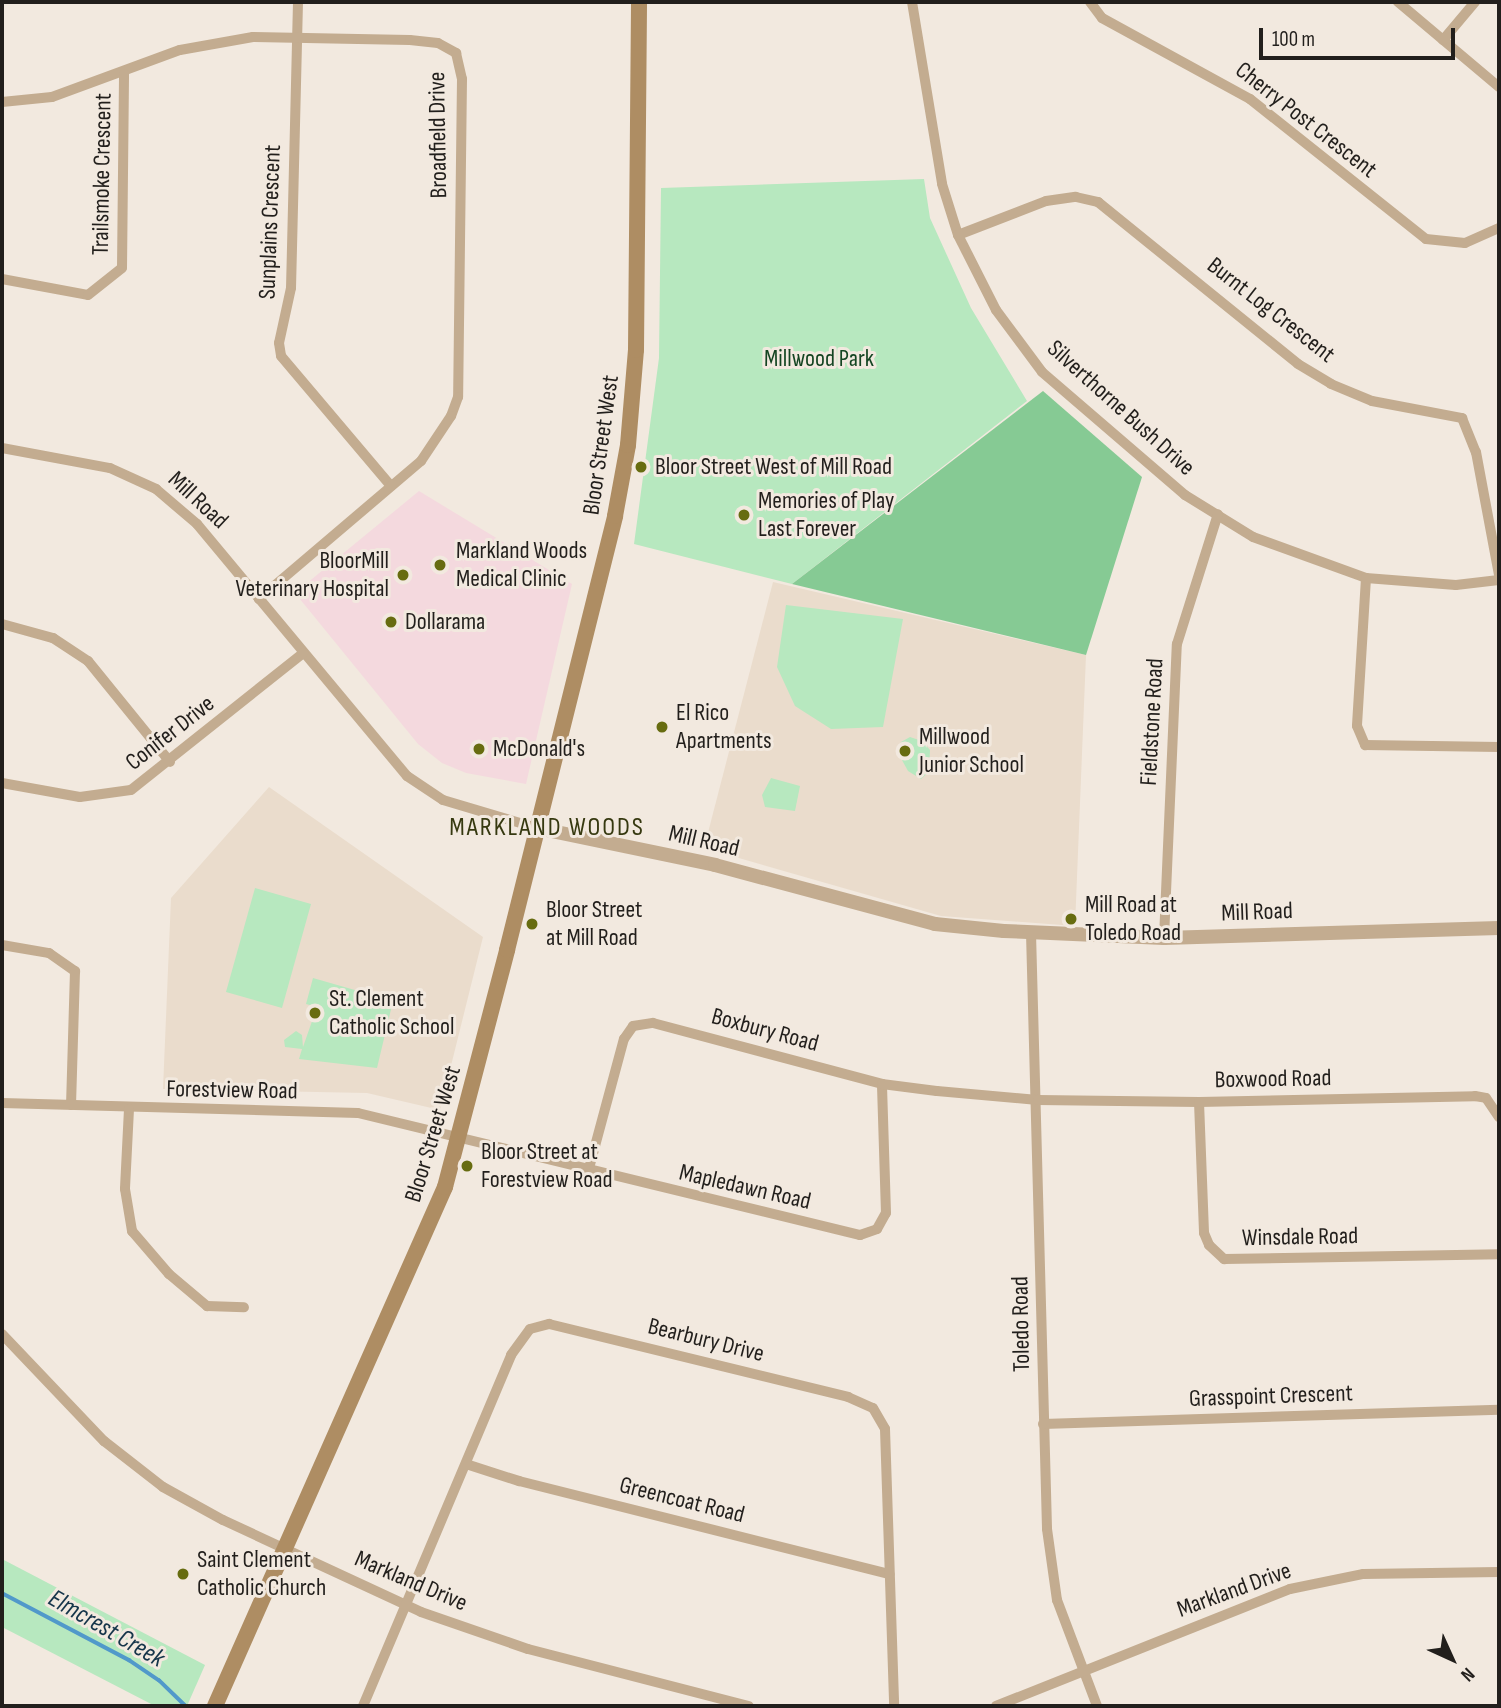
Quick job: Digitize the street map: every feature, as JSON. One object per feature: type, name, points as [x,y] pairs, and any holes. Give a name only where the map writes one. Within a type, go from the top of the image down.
[{"type":"main road","name":"Bloor Street West","points":[[215,1706],[423,1241],[459,1139],[615,516],[628,445],[636,350],[639,2]]},
{"type":"street","name":"Sunplains Crescent","points":[[298,2],[291,288],[279,343],[281,356],[391,486]]},
{"type":"street","name":"Silverthorne Bush Drive","points":[[912,2],[942,184],[958,235],[996,310],[1042,372],[1185,495],[1253,537],[1366,578],[1456,585],[1499,578]]},
{"type":"street","name":"Cherry Post Crescent","points":[[1090,2],[1102,18],[1250,99],[1426,239],[1465,243],[1499,228]]},
{"type":"street","points":[[1398,2],[1499,87]]},
{"type":"street","points":[[1443,40],[1475,2]]},
{"type":"street","name":"Broadfield Drive","points":[[2,102],[52,97],[124,74],[180,50],[221,41],[298,37],[438,43],[456,53],[461,67],[458,397],[435,444],[391,486],[258,599]]},
{"type":"street","name":"Trailsmoke Crescent","points":[[2,279],[88,295],[122,268],[124,74]]},
{"type":"street","name":"Burnt Log Crescent","points":[[958,235],[1046,201],[1076,197],[1098,202],[1298,363],[1331,384],[1372,401],[1462,418],[1476,452],[1499,578]]},
{"type":"street","name":"Mill Road","points":[[2,448],[110,468],[156,489],[197,524],[407,776],[443,800],[537,828],[715,866],[935,924],[1031,933],[1164,938],[1499,928]]},
{"type":"street","name":"Fieldstone Road","points":[[1164,938],[1177,644],[1218,514]]},
{"type":"street","points":[[1366,578],[1357,726],[1365,745],[1499,747]]},
{"type":"street","points":[[2,624],[53,638],[88,661],[170,762]]},
{"type":"street","name":"Conifer Drive","points":[[2,783],[101,797],[131,790],[170,762],[303,653]]},
{"type":"street","name":"Toledo Road","points":[[1031,933],[1038,1100],[1043,1424],[1051,1568],[1057,1601],[1097,1706]]},
{"type":"street","points":[[2,945],[49,953],[75,971],[71,1105]]},
{"type":"street","name":"Boxbury Road","points":[[588,1172],[620,1048],[638,1024],[669,1026],[881,1084],[1038,1100]]},
{"type":"street","name":"Mapledawn Road","points":[[459,1139],[588,1172],[869,1234],[886,1213],[881,1084]]},
{"type":"street","name":"Boxwood Road","points":[[1038,1100],[1199,1102],[1475,1096],[1486,1098],[1499,1117]]},
{"type":"street","name":"Winsdale Road","points":[[1199,1102],[1204,1233],[1209,1245],[1224,1259],[1499,1254]]},
{"type":"street","name":"Forestview Road","points":[[2,1104],[358,1113],[459,1139]]},
{"type":"street","points":[[129,1109],[125,1189],[132,1231],[169,1275],[207,1306],[244,1307]]},
{"type":"street","name":"Bearbury Drive","points":[[363,1706],[517,1344],[530,1329],[549,1324],[848,1397],[873,1408],[885,1429],[894,1706]]},
{"type":"street","name":"Markland Drive","points":[[2,1334],[62,1402],[131,1464],[223,1520],[406,1606],[528,1649],[750,1706]]},
{"type":"street","name":"Grasspoint Crescent","points":[[1043,1424],[1499,1410]]},
{"type":"street","name":"Greencoat Road","points":[[466,1464],[519,1481],[889,1574]]},
{"type":"street","name":"Markland Drive","points":[[996,1706],[1290,1589],[1363,1574],[1499,1572]]},
{"type":"shaded area","name":"MARKLAND WOODS","points":[[419,491],[572,584],[526,784],[466,773],[442,763],[418,744],[295,593]]},
{"type":"shaded area","name":"Millwood Junior School","points":[[773,582],[1086,655],[1075,926],[941,916],[704,848]]},
{"type":"shaded area","name":"St. Clement Catholic School","points":[[269,787],[483,937],[440,1110],[367,1093],[163,1089],[171,898]]},
{"type":"green space","name":"Millwood Park","points":[[924,179],[930,218],[971,308],[1027,401],[792,584],[634,544],[659,358],[661,188]]},
{"type":"green space","points":[[1043,391],[1142,477],[1086,655],[792,584]]},
{"type":"green space","points":[[786,605],[903,619],[883,727],[831,729],[795,706],[777,667]]},
{"type":"green space","points":[[910,737],[922,741],[930,750],[929,772],[921,779],[908,771],[897,751],[901,742]]},
{"type":"green space","points":[[771,778],[800,786],[795,811],[765,807],[762,795]]},
{"type":"green space","points":[[255,888],[311,904],[282,1008],[226,992]]},
{"type":"green space","points":[[313,978],[393,1001],[377,1068],[299,1059],[302,1049],[285,1047],[284,1040],[296,1031],[302,1035],[303,1047],[317,1007],[306,1004]]},
{"type":"green space","points":[[2,1559],[205,1665],[187,1706],[155,1706],[2,1627]]},
{"type":"waterway","name":"Elmcrest Creek","points":[[2,1593],[129,1660],[159,1680],[186,1706]]},
{"type":"place","name":"Bloor Street West of Mill Road","points":[[641,467]]},
{"type":"place","name":"Memories of Play Last Forever","points":[[744,515]]},
{"type":"place","name":"Markland Woods Medical Clinic","points":[[440,565]]},
{"type":"place","name":"BloorMill Veterinary Hospital","points":[[403,575]]},
{"type":"place","name":"Dollarama","points":[[391,622]]},
{"type":"place","name":"El Rico Apartments","points":[[662,727]]},
{"type":"place","name":"McDonald's","points":[[479,749]]},
{"type":"place","name":"Millwood Junior School","points":[[905,751]]},
{"type":"place","name":"Mill Road at Toledo Road","points":[[1071,919]]},
{"type":"place","name":"Bloor Street at Mill Road","points":[[532,924]]},
{"type":"place","name":"St. Clement Catholic School","points":[[315,1013]]},
{"type":"place","name":"Bloor Street at Forestview Road","points":[[467,1166]]},
{"type":"place","name":"Saint Clement Catholic Church","points":[[183,1574]]},
{"type":"district","name":"MARKLAND WOODS","points":[[547,828]]}]
